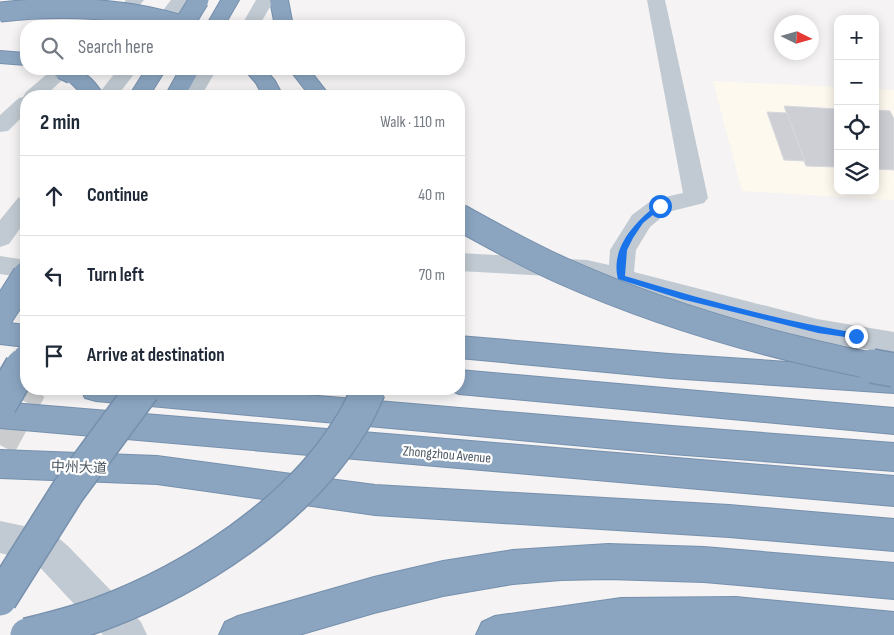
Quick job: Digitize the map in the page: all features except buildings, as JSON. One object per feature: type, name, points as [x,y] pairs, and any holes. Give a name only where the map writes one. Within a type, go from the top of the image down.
[{"type":"highway","points":[[50,20],[81,13],[121,0]]},
{"type":"highway","points":[[187,20],[199,0]]},
{"type":"highway","points":[[218,20],[230,0]]},
{"type":"highway","points":[[278,0],[283,20]]},
{"type":"highway","points":[[0,12],[61,7],[99,9],[166,20]]},
{"type":"highway","points":[[0,56],[20,58]]},
{"type":"highway","points":[[72,75],[83,82],[89,90]]},
{"type":"highway","points":[[143,90],[152,75]]},
{"type":"highway","points":[[178,90],[187,75]]},
{"type":"highway","points":[[260,75],[270,90]]},
{"type":"highway","points":[[295,75],[299,90]]},
{"type":"highway","points":[[304,75],[315,90]]},
{"type":"highway","points":[[465,221],[492,237],[612,293],[750,338],[832,359],[894,370]]},
{"type":"highway","points":[[0,316],[20,279]]},
{"type":"highway","points":[[0,333],[20,335]]},
{"type":"highway","points":[[465,348],[669,366],[894,381]]},
{"type":"highway","points":[[0,404],[20,369]]},
{"type":"highway","points":[[0,380],[20,382]]},
{"type":"highway","points":[[465,383],[894,422]]},
{"type":"highway","points":[[0,599],[68,491],[139,395]]},
{"type":"highway","points":[[164,395],[672,440],[894,457]]},
{"type":"highway","points":[[27,635],[108,611],[156,590],[216,556],[269,517],[316,470],[349,429],[366,395]]},
{"type":"highway","name":"Zhongzhou Avenue","points":[[0,415],[479,457],[894,490]]},
{"type":"highway","name":"中州大道","points":[[0,464],[157,470],[375,500],[729,521],[894,535]]},
{"type":"highway","points":[[238,635],[388,591],[453,577],[514,567],[619,561],[723,565],[894,581]]},
{"type":"highway","points":[[495,635],[621,617],[736,616],[894,631]]},
{"type":"street","points":[[118,20],[135,0]]},
{"type":"street","points":[[165,20],[180,0]]},
{"type":"street","points":[[233,20],[245,0]]},
{"type":"street","points":[[254,20],[266,0]]},
{"type":"street","points":[[621,277],[623,250],[641,221],[660,206],[696,198],[656,0]]},
{"type":"street","points":[[40,90],[56,75]]},
{"type":"street","points":[[112,90],[123,75]]},
{"type":"street","points":[[195,90],[203,75]]},
{"type":"street","points":[[215,90],[223,75]]},
{"type":"street","points":[[0,126],[20,108]]},
{"type":"street","points":[[0,238],[20,211]]},
{"type":"street","points":[[465,262],[587,269],[621,277],[681,296],[818,330],[894,343]]},
{"type":"street","points":[[0,265],[20,276]]},
{"type":"street","points":[[0,537],[42,547],[50,553],[82,584],[128,635]]},
{"type":"shaded area","points":[[713,81],[834,87],[834,195],[879,195],[879,89],[894,90],[894,200],[742,191]]},
{"type":"tunnel","points":[[0,445],[27,395]]},
{"type":"route","points":[[660,206],[641,221],[630,237],[623,250],[621,277],[681,296],[783,322],[856,336]]}]
